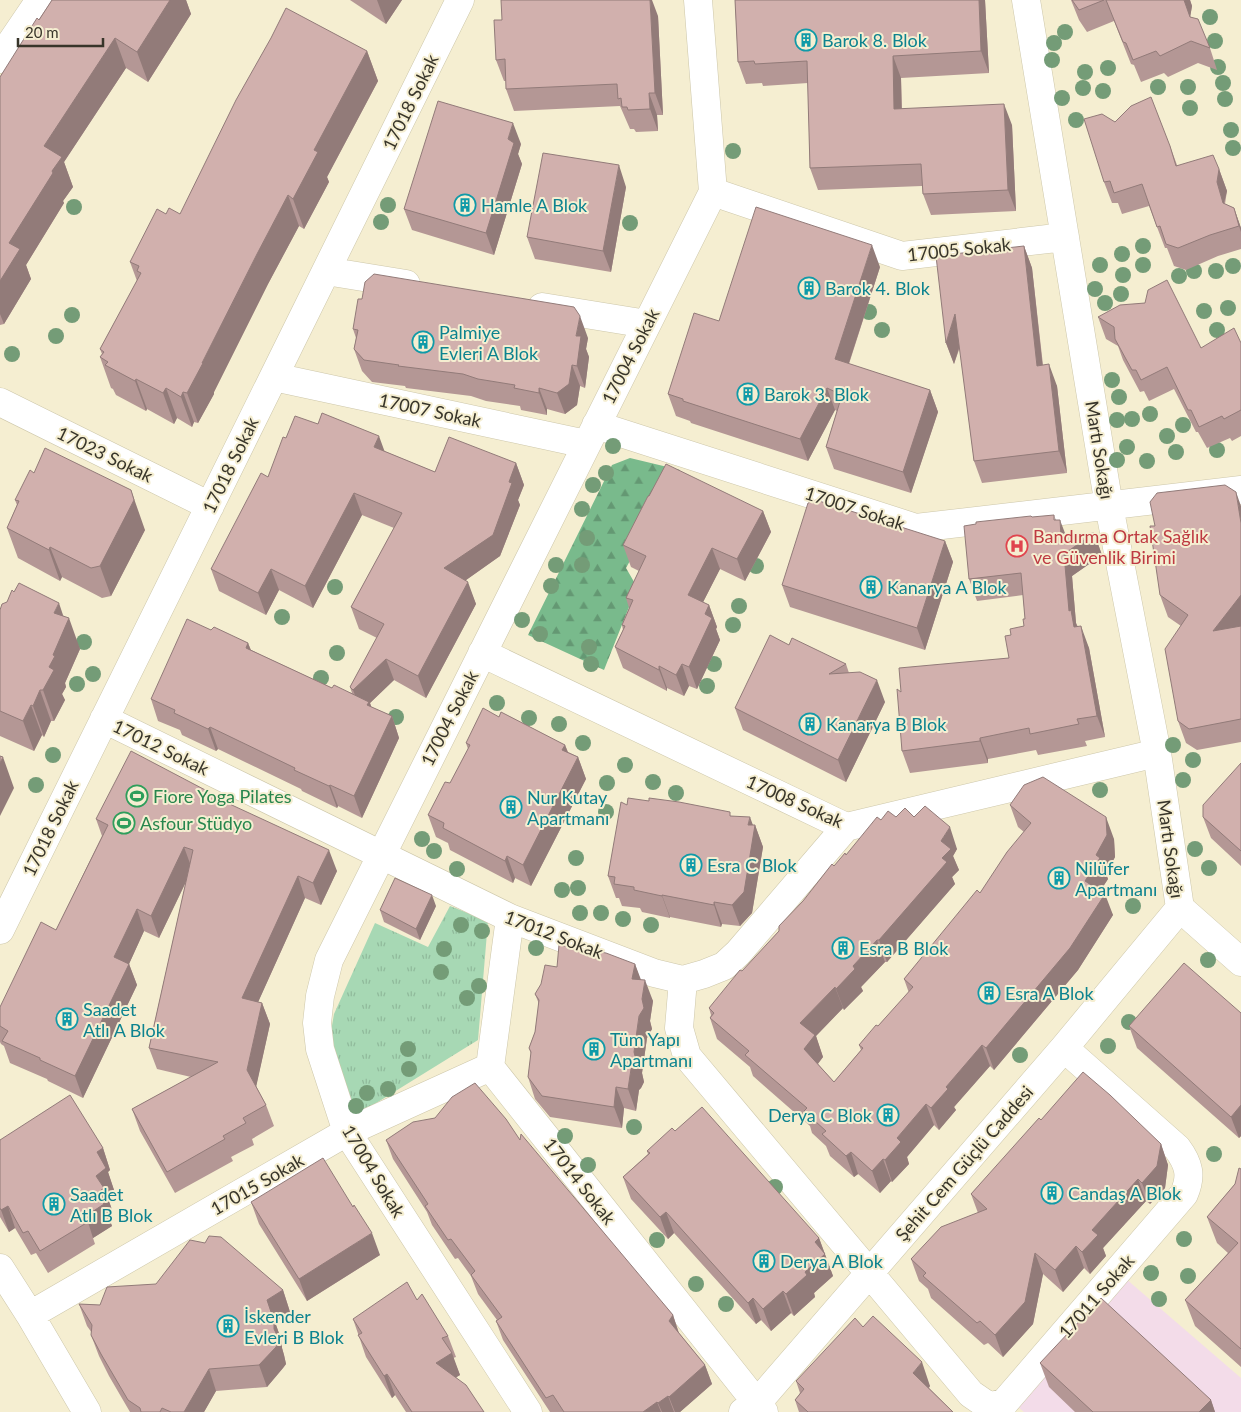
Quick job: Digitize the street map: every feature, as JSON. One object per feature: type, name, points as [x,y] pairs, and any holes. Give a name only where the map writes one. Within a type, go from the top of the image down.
[{"type":"street","points":[[0,58],[40,0]]},
{"type":"street","name":"17018 Sokak","points":[[0,930],[460,0]]},
{"type":"street","points":[[698,0],[713,192]]},
{"type":"street","name":"Martı Sokağı","points":[[1026,0],[1109,506],[1157,753],[1180,908],[1241,962]]},
{"type":"street","name":"17005 Sokak","points":[[713,192],[902,256],[1065,237]]},
{"type":"street","name":"17004 Sokak","points":[[528,1412],[347,1132],[320,1049],[317,1023],[320,996],[329,960],[713,192]]},
{"type":"street","points":[[326,271],[433,289]]},
{"type":"street","points":[[520,303],[646,324]]},
{"type":"street","name":"17007 Sokak","points":[[274,377],[591,434],[916,528],[1241,490]]},
{"type":"street","name":"17023 Sokak","points":[[0,402],[210,506]]},
{"type":"street","name":"17008 Sokak","points":[[482,653],[846,827],[1157,753]]},
{"type":"street","name":"17012 Sokak","points":[[104,719],[510,918],[654,972],[683,980]]},
{"type":"street","points":[[846,827],[738,953],[724,966],[683,980],[679,1028],[687,1056],[869,1273]]},
{"type":"street","name":"Şehit Cem Güçlü Caddesi","points":[[755,1409],[869,1273],[1064,1048],[1180,908]]},
{"type":"street","points":[[490,1067],[510,918]]},
{"type":"street","name":"17011 Sokak","points":[[869,1273],[971,1394],[990,1407],[1005,1402],[1184,1194],[1188,1184],[1186,1160],[1178,1148],[1064,1048]]},
{"type":"street","name":"17015 Sokak","points":[[30,1315],[347,1132],[490,1067]]},
{"type":"street","name":"17014 Sokak","points":[[490,1067],[755,1409]]},
{"type":"street","points":[[0,1268],[87,1412]]},
{"type":"shaded area","points":[[1125,1278],[1241,1378],[1241,1412],[1024,1412],[1014,1404]]},
{"type":"green space","points":[[630,458],[680,470],[626,568],[637,587],[604,670],[528,635],[612,465]]},
{"type":"green space","points":[[450,906],[488,921],[478,1040],[352,1118],[329,1043],[334,1014],[375,923],[428,947]]},
{"type":"building","points":[[52,0],[170,0],[137,52],[115,38],[44,146],[62,157],[9,243],[20,249],[0,281],[0,77],[37,18],[39,20]]},
{"type":"building","points":[[501,0],[650,0],[655,93],[649,93],[650,109],[628,110],[627,107],[622,107],[621,98],[618,99],[617,84],[506,89],[505,59],[496,60],[494,20],[502,20]]},
{"type":"building","points":[[735,0],[979,0],[981,51],[893,56],[894,109],[1004,104],[1008,190],[923,194],[921,164],[810,168],[807,61],[755,64],[754,61],[738,62]]},
{"type":"building","points":[[1072,0],[1104,0],[1079,10]]},
{"type":"building","points":[[1106,0],[1184,0],[1190,17],[1198,19],[1210,48],[1191,41],[1160,56],[1156,51],[1133,60],[1126,43],[1123,42]]},
{"type":"building","points":[[286,8],[367,51],[314,150],[318,152],[293,199],[288,195],[187,393],[183,392],[181,397],[166,388],[163,393],[105,365],[108,362],[100,357],[104,352],[100,349],[141,273],[137,271],[139,266],[130,262],[157,209],[166,214],[169,208],[180,214],[236,100]]},
{"type":"building","points":[[1151,97],[1176,166],[1213,155],[1219,169],[1217,182],[1223,203],[1234,208],[1239,226],[1178,248],[1166,244],[1160,226],[1157,227],[1142,184],[1114,193],[1110,181],[1104,182],[1084,119],[1102,114],[1115,122],[1131,106]]},
{"type":"building","name":"Hamle A Blok","points":[[438,101],[513,123],[508,139],[514,143],[486,233],[404,209]]},
{"type":"building","points":[[543,153],[619,165],[603,251],[527,237]]},
{"type":"building","points":[[756,207],[872,245],[835,359],[930,390],[903,472],[826,447],[842,395],[827,388],[800,439],[683,401],[683,399],[668,394],[694,313],[719,321]]},
{"type":"building","points":[[1024,246],[1037,366],[1049,364],[1059,451],[974,461],[955,314],[946,343],[936,256]]},
{"type":"building","points":[[374,274],[574,307],[580,316],[576,336],[581,336],[577,366],[572,365],[569,384],[557,393],[539,388],[539,393],[514,388],[515,385],[478,379],[463,374],[364,360],[354,349],[358,330],[353,329],[358,299],[362,299],[365,282]]},
{"type":"building","points":[[1167,280],[1201,348],[1234,328],[1241,343],[1241,410],[1224,419],[1222,416],[1199,427],[1191,410],[1188,410],[1167,367],[1141,380],[1136,370],[1132,370],[1115,339],[1114,327],[1098,317],[1120,305],[1145,303],[1148,290]]},
{"type":"building","points":[[322,413],[379,436],[374,447],[435,472],[449,437],[516,463],[509,482],[512,483],[493,535],[444,568],[468,582],[418,676],[386,659],[353,690],[350,687],[384,624],[351,607],[402,513],[354,493],[305,586],[271,569],[258,593],[211,569],[261,473],[268,477],[283,437],[286,438],[295,416],[318,424]]},
{"type":"building","points":[[45,448],[131,490],[134,500],[100,566],[91,568],[50,547],[49,550],[7,528],[19,501],[15,500],[30,470],[34,473]]},
{"type":"building","points":[[666,464],[763,511],[737,559],[712,548],[688,595],[709,605],[705,614],[712,618],[689,667],[682,664],[676,675],[659,666],[659,670],[615,647],[625,626],[622,625],[633,600],[626,598],[646,556],[623,545]]},
{"type":"building","points":[[1225,485],[1236,492],[1241,523],[1241,595],[1213,631],[1241,626],[1241,719],[1189,729],[1178,721],[1165,649],[1188,615],[1160,595],[1150,526],[1155,526],[1150,502],[1157,493]]},
{"type":"building","name":"Kanarya A Blok","points":[[816,500],[945,541],[917,628],[782,585],[808,503]]},
{"type":"building","points":[[1054,515],[1054,520],[1060,520],[1061,536],[1094,533],[1064,554],[1069,611],[1071,610],[1074,627],[1081,626],[1097,716],[1077,719],[1079,724],[1030,734],[1029,728],[980,738],[980,741],[902,751],[897,689],[901,692],[899,668],[1009,658],[1005,636],[1011,635],[1010,629],[1024,626],[1021,573],[969,579],[964,526],[976,524],[976,522]]},
{"type":"building","points":[[19,583],[59,603],[54,613],[69,618],[49,667],[54,670],[43,690],[40,690],[33,706],[31,705],[23,721],[0,711],[0,610],[2,604],[7,602],[12,590],[14,592]]},
{"type":"building","points":[[187,619],[211,630],[214,627],[248,643],[246,648],[332,688],[334,685],[369,702],[367,705],[392,716],[354,796],[294,770],[295,768],[210,727],[208,729],[174,713],[175,710],[151,699]]},
{"type":"building","name":"Kanarya B Blok","points":[[770,635],[789,645],[792,638],[846,664],[829,674],[860,672],[877,680],[838,760],[735,708]]},
{"type":"building","name":"Nur Kutay Apartmanı","points":[[483,708],[499,717],[501,712],[565,745],[562,750],[578,757],[523,865],[507,856],[505,861],[443,828],[444,823],[428,815],[445,782],[450,783],[470,745],[466,743]]},
{"type":"building","points":[[131,751],[209,792],[208,794],[329,850],[313,883],[298,876],[242,998],[262,1003],[247,1070],[266,1105],[243,1118],[246,1123],[223,1136],[225,1139],[167,1172],[132,1109],[218,1062],[149,1048],[193,850],[184,847],[151,916],[137,909],[114,957],[129,964],[75,1076],[2,1041],[8,1031],[0,1026],[0,1007],[41,922],[56,930],[108,825],[96,819]]},
{"type":"building","points":[[1241,763],[1241,851],[1203,817],[1203,805]]},
{"type":"building","points":[[1043,777],[1106,817],[1107,835],[1096,855],[1100,858],[1085,881],[1105,894],[1070,948],[986,1048],[982,1045],[946,1087],[948,1089],[931,1108],[926,1104],[897,1138],[901,1142],[872,1171],[851,1152],[846,1156],[822,1134],[826,1131],[804,1111],[807,1108],[745,1055],[749,1051],[710,1018],[714,1013],[709,1008],[740,970],[742,971],[779,931],[779,926],[803,901],[832,864],[834,866],[845,853],[846,855],[877,817],[881,820],[888,811],[896,817],[905,808],[914,817],[925,806],[950,827],[941,841],[951,849],[942,858],[947,862],[879,940],[853,966],[855,969],[800,1023],[815,1035],[804,1049],[834,1082],[863,1048],[859,1045],[913,987],[904,979],[977,890],[980,893],[1007,852],[1031,823],[1010,805],[1024,785]]},
{"type":"building","name":"Esra C Blok","points":[[628,798],[649,801],[649,798],[679,802],[730,812],[730,816],[750,817],[748,825],[755,825],[744,892],[732,905],[714,902],[714,905],[662,896],[634,890],[634,887],[614,884],[615,877],[608,876],[621,802],[627,805]]},
{"type":"building","points":[[395,878],[432,895],[416,929],[380,910]]},
{"type":"building","name":"Tüm Yapı Apartmanı","points":[[559,945],[606,953],[635,964],[632,979],[645,980],[642,999],[644,1008],[639,1016],[634,1052],[636,1060],[631,1069],[628,1089],[616,1087],[614,1107],[542,1096],[528,1077],[531,1052],[529,1048],[535,1032],[539,1000],[535,994],[541,984],[545,965],[557,967]]},
{"type":"building","points":[[1184,963],[1241,1013],[1241,1105],[1231,1117],[1129,1026]]},
{"type":"building","points":[[1083,1072],[1161,1144],[1157,1166],[1142,1183],[1138,1179],[1092,1230],[1098,1235],[1082,1252],[1076,1246],[1055,1270],[1035,1253],[1025,1302],[995,1335],[980,1321],[977,1323],[923,1276],[926,1273],[911,1259],[941,1227],[987,1209],[971,1194],[1039,1118],[1041,1120]]},
{"type":"building","points":[[475,1083],[506,1119],[520,1140],[521,1134],[673,1315],[669,1321],[705,1365],[669,1397],[657,1402],[643,1412],[564,1412],[553,1395],[546,1398],[496,1321],[502,1317],[471,1275],[475,1271],[451,1239],[448,1240],[425,1206],[428,1204],[386,1140],[413,1122],[435,1118],[452,1097]]},
{"type":"building","name":"Saadet Atlı B Blok","points":[[70,1095],[103,1148],[97,1152],[106,1168],[96,1176],[104,1188],[97,1193],[104,1204],[83,1218],[88,1222],[40,1251],[28,1231],[23,1233],[8,1206],[1,1210],[0,1208],[0,1140]]},
{"type":"building","points":[[702,1107],[819,1238],[815,1242],[825,1254],[805,1272],[807,1275],[786,1294],[783,1291],[763,1309],[753,1298],[748,1303],[666,1212],[660,1217],[623,1177],[650,1153],[647,1151],[672,1128],[675,1131]]},
{"type":"building","points":[[323,1158],[353,1207],[354,1205],[372,1233],[299,1279],[251,1202]]},
{"type":"building","points":[[1239,1168],[1241,1169],[1241,1349],[1185,1300],[1238,1243],[1207,1217],[1235,1184]]},
{"type":"building","points":[[209,1236],[221,1237],[283,1290],[267,1300],[278,1342],[276,1347],[259,1365],[209,1369],[184,1412],[171,1412],[162,1408],[160,1412],[141,1412],[140,1408],[128,1400],[101,1354],[91,1335],[92,1325],[79,1304],[100,1305],[107,1287],[156,1284],[190,1240],[205,1243]]},
{"type":"building","points":[[407,1282],[417,1300],[422,1294],[448,1336],[442,1338],[452,1353],[436,1363],[466,1385],[484,1412],[412,1412],[387,1374],[384,1376],[358,1335],[362,1333],[353,1319]]},
{"type":"building","points":[[1101,1298],[1211,1400],[1199,1412],[1093,1412],[1040,1363]]},
{"type":"building","points":[[873,1316],[922,1362],[913,1373],[953,1412],[808,1412],[795,1400],[804,1389],[796,1381],[855,1318],[863,1327]]},
{"type":"place","name":"Barok 8. Blok","points":[[806,40]]},
{"type":"place","name":"Hamle A Blok","points":[[465,205]]},
{"type":"place","name":"Barok 4. Blok","points":[[809,288]]},
{"type":"place","name":"Palmiye Evleri A Blok","points":[[423,342]]},
{"type":"place","name":"Barok 3. Blok","points":[[748,394]]},
{"type":"place","name":"Bandırma Ortak Sağlık ve Güvenlik Birimi","points":[[1017,546]]},
{"type":"place","name":"Kanarya A Blok","points":[[871,587]]},
{"type":"place","name":"Kanarya B Blok","points":[[810,724]]},
{"type":"place","name":"Fiore Yoga Pilates","points":[[137,796]]},
{"type":"place","name":"Nur Kutay Apartmanı","points":[[511,807]]},
{"type":"place","name":"Asfour Stüdyo","points":[[124,823]]},
{"type":"place","name":"Esra C Blok","points":[[691,865]]},
{"type":"place","name":"Nilüfer Apartmanı","points":[[1059,878]]},
{"type":"place","name":"Esra B Blok","points":[[843,948]]},
{"type":"place","name":"Esra A Blok","points":[[989,993]]},
{"type":"place","name":"Saadet Atlı A Blok","points":[[67,1019]]},
{"type":"place","name":"Tüm Yapı Apartmanı","points":[[594,1049]]},
{"type":"place","name":"Derya C Blok","points":[[888,1115]]},
{"type":"place","name":"Candaş A Blok","points":[[1052,1193]]},
{"type":"place","name":"Saadet Atlı B Blok","points":[[54,1204]]},
{"type":"place","name":"Derya A Blok","points":[[764,1261]]},
{"type":"place","name":"İskender Evleri B Blok","points":[[228,1326]]}]
